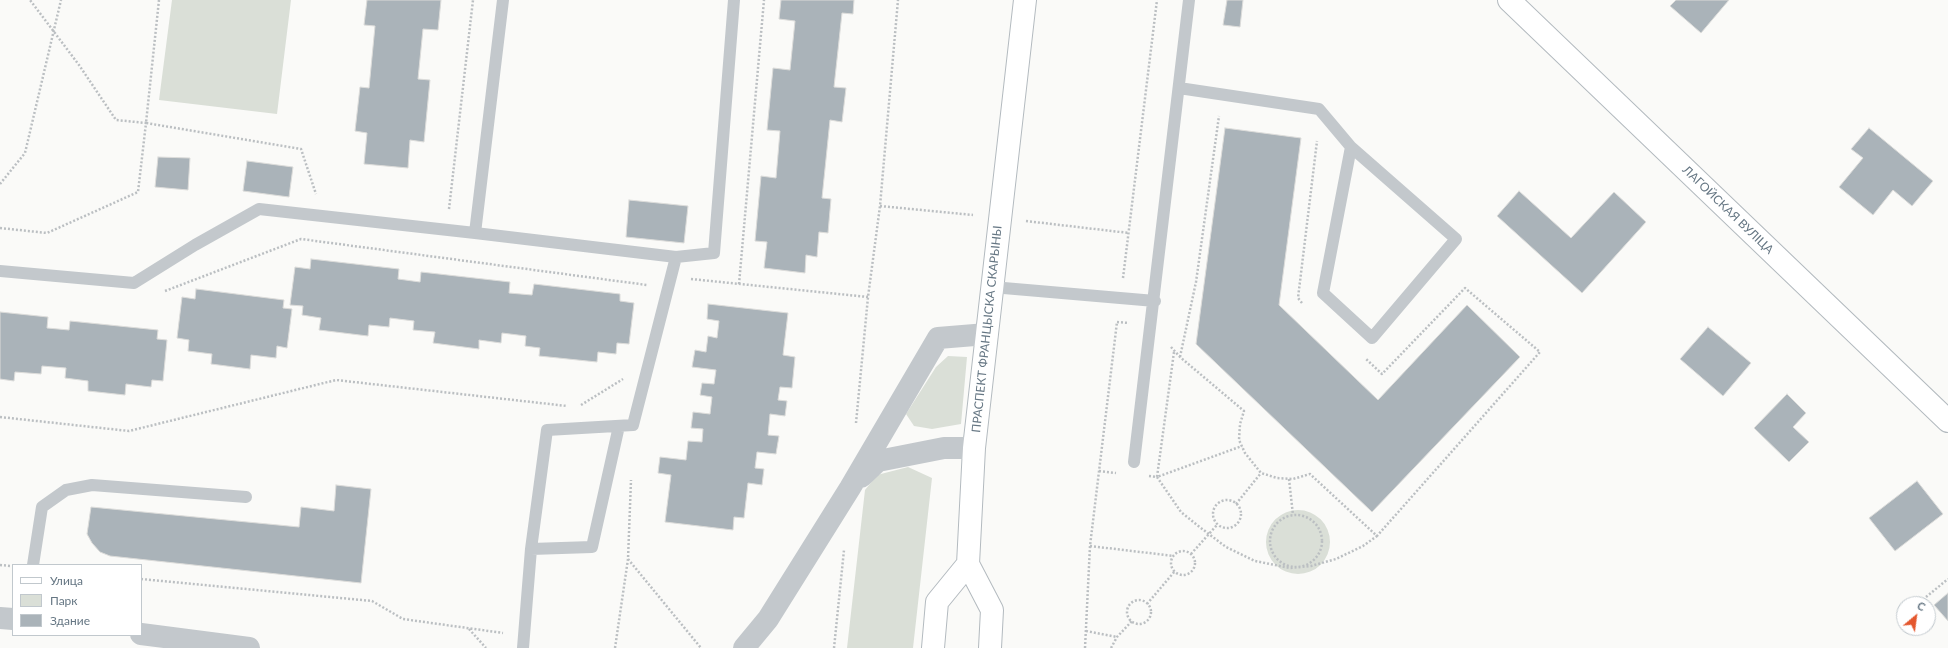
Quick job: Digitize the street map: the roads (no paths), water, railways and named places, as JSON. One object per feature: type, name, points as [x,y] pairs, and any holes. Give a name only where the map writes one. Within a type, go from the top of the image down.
[{"type":"main road","name":"ПРАСПЕКТ ФРАНЦЫСКА СКАРЫНЫ","points":[[968,564],[974,448],[1024,0]]},
{"type":"main road","name":"ЛАГОЙСКАЯ ВУЛІЦА","points":[[1508,0],[1948,421]]},
{"type":"main road","points":[[933,648],[936,602],[968,564],[992,610],[990,648]]},
{"type":"street","points":[[744,648],[768,619],[850,488],[938,338],[987,334]]},
{"type":"street","points":[[850,488],[878,461],[944,448],[974,448]]},
{"type":"street","points":[[0,618],[12,619]]},
{"type":"street","points":[[142,634],[250,648]]},
{"type":"lane","points":[[475,233],[503,0]]},
{"type":"lane","points":[[0,271],[134,283],[195,245],[259,209],[676,257],[714,253],[734,0]]},
{"type":"lane","points":[[1134,462],[1155,302],[1189,0]]},
{"type":"lane","points":[[1179,88],[1319,109],[1351,147],[1456,239],[1372,338],[1323,293],[1351,147]]},
{"type":"lane","points":[[523,642],[531,549],[547,430],[633,425],[676,257]]},
{"type":"lane","points":[[992,287],[1155,302]]},
{"type":"lane","points":[[531,549],[592,547],[619,426]]},
{"type":"lane","points":[[33,564],[42,507],[66,490],[92,485],[246,498]]}]
